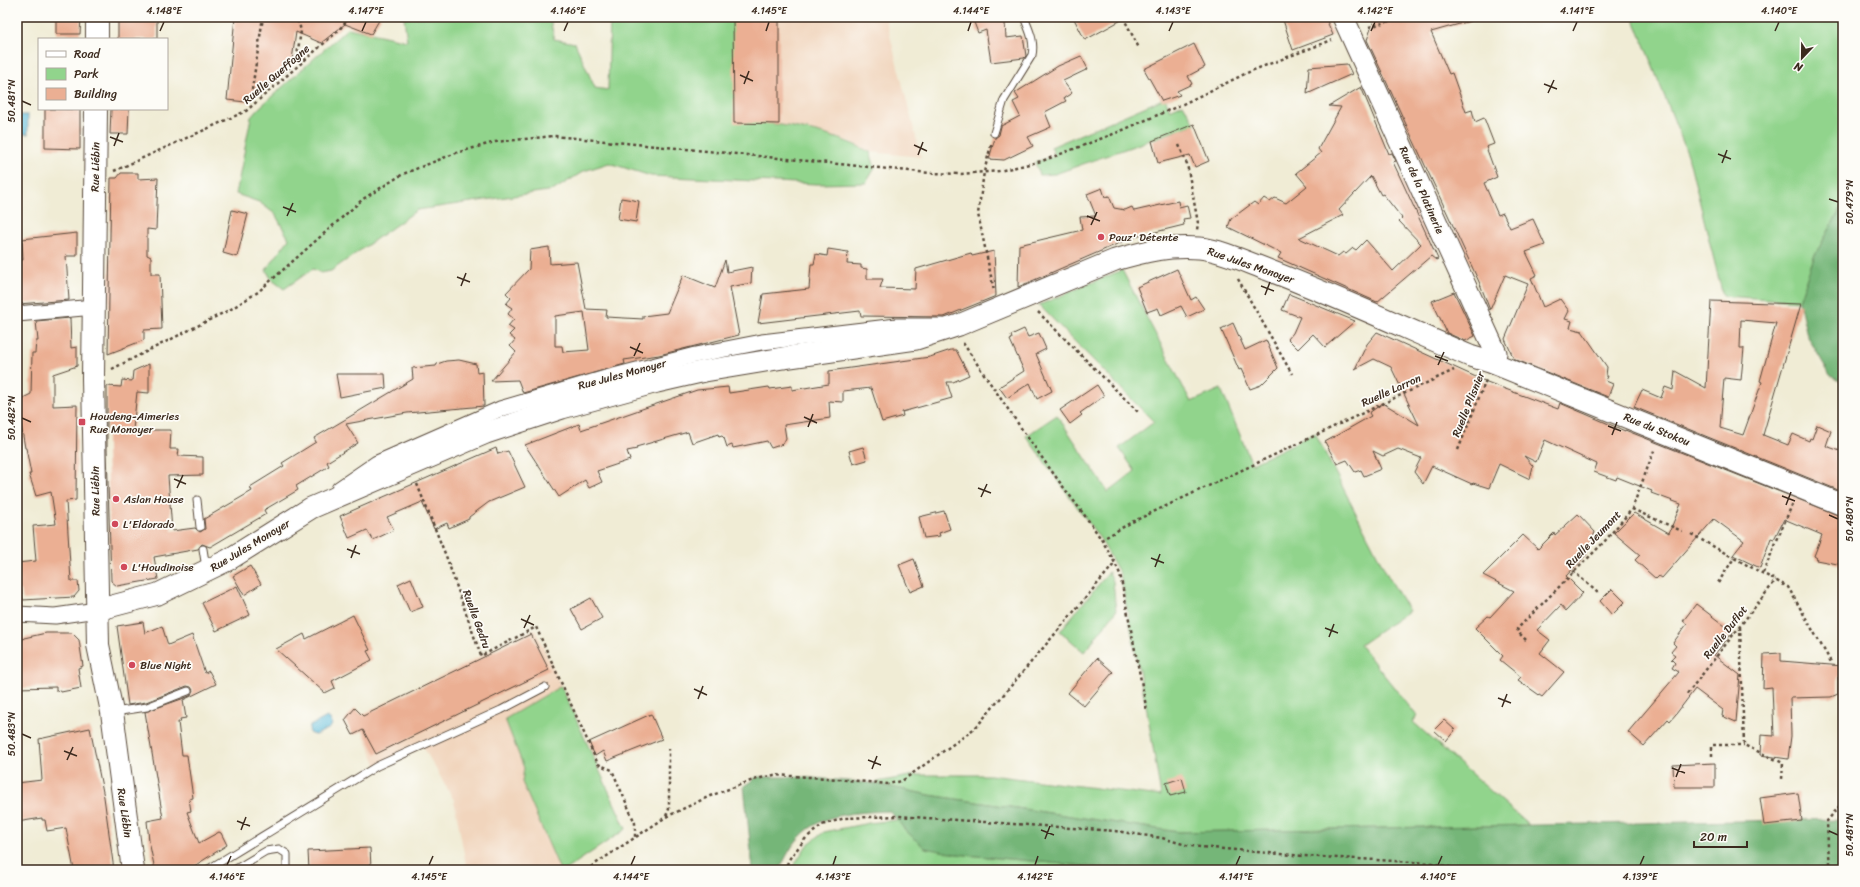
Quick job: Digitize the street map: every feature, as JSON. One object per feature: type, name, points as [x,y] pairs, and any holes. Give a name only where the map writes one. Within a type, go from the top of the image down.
[{"type":"main road","points":[[97,17],[97,38]]},
{"type":"main road","name":"Rue Liébin","points":[[96,110],[93,378],[98,645],[112,712],[133,870]]},
{"type":"street","name":"Rue de la Platinerie","points":[[1347,25],[1496,353],[1493,363]]},
{"type":"street","name":"Rue Jules Monoyer","points":[[311,508],[486,433],[562,408],[657,382],[705,371],[916,339],[955,326],[1115,260],[1142,252],[1168,247],[1200,248],[1223,254],[1292,279],[1470,356]]},
{"type":"street","points":[[17,314],[94,307]]},
{"type":"street","name":"Rue Jules Monoyer","points":[[97,610],[158,594],[206,571],[228,560],[311,508],[377,463],[500,409],[695,355],[762,342],[897,326],[955,326]]},
{"type":"street","name":"Rue du Stokou","points":[[1470,356],[1493,363],[1843,505]]},
{"type":"street","points":[[17,614],[55,616],[97,610]]},
{"type":"lane","points":[[994,133],[1004,100],[1032,55],[1033,42],[1024,17]]},
{"type":"lane","points":[[197,500],[200,527]]},
{"type":"lane","points":[[203,549],[206,571]]},
{"type":"lane","points":[[207,870],[377,766],[501,710],[545,687]]},
{"type":"lane","points":[[112,712],[147,707],[188,691]]},
{"type":"lane","points":[[234,870],[266,851],[279,849],[287,854],[287,870]]},
{"type":"path","points":[[251,96],[263,17]]},
{"type":"path","points":[[292,17],[299,23],[301,31],[297,56]]},
{"type":"path","name":"Ruelle Queffagne","points":[[116,170],[246,111],[337,32],[350,17]]},
{"type":"path","points":[[1123,17],[1139,48]]},
{"type":"path","points":[[93,378],[231,309],[258,292],[363,199],[403,174],[456,153],[495,142],[554,136],[930,173],[999,171],[1042,161],[1109,136],[1183,104],[1347,25],[1403,17]]},
{"type":"path","points":[[994,133],[984,172],[978,214],[997,309]]},
{"type":"path","points":[[1179,145],[1187,164],[1198,223],[1194,248]]},
{"type":"path","points":[[1223,254],[1292,374]]},
{"type":"path","points":[[1024,298],[1138,412]]},
{"type":"path","points":[[955,326],[1026,436],[1101,540],[1115,563],[1120,574],[1147,711]]},
{"type":"path","name":"Ruelle Larron","points":[[1101,540],[1132,522],[1457,368],[1465,364],[1470,356]]},
{"type":"path","name":"Ruelle Plisnier","points":[[1458,450],[1493,363]]},
{"type":"path","name":"Ruelle Jeumont","points":[[1526,640],[1517,629],[1573,571],[1604,542],[1632,510],[1661,431]]},
{"type":"path","name":"Ruelle Gedru","points":[[409,467],[446,556],[481,656],[536,627],[598,764],[612,770],[635,823],[635,837]]},
{"type":"path","points":[[1763,573],[1800,487]]},
{"type":"path","points":[[1632,510],[1682,531]]},
{"type":"path","points":[[1691,534],[1788,587],[1831,662]]},
{"type":"path","points":[[1718,583],[1734,558]]},
{"type":"path","points":[[586,870],[666,817],[710,796],[753,780],[774,775],[888,784],[902,781],[966,735],[976,726],[1115,563]]},
{"type":"path","points":[[1573,571],[1598,593]]},
{"type":"path","name":"Ruelle Duflot","points":[[1687,694],[1776,580]]},
{"type":"path","points":[[1740,627],[1744,745]]},
{"type":"path","points":[[1712,756],[1712,745],[1744,745],[1783,762],[1782,779]]},
{"type":"path","points":[[666,817],[670,809],[669,748]]},
{"type":"path","points":[[1831,870],[1827,821],[1843,802]]},
{"type":"path","points":[[784,870],[790,858],[806,838],[822,825],[845,818],[898,816],[1115,831],[1162,838],[1190,846],[1302,856],[1431,863],[1463,870]]},
{"type":"shaded area","points":[[739,17],[895,17],[886,20],[921,157],[870,152],[849,141],[738,120]]},
{"type":"shaded area","points":[[535,629],[561,686],[505,719],[524,768],[522,782],[560,870],[467,870],[454,800],[422,745],[377,766],[354,712],[362,714]]},
{"type":"green space","points":[[404,17],[550,17],[554,39],[575,43],[595,88],[608,90],[610,17],[739,17],[738,120],[789,126],[839,139],[870,152],[875,168],[866,183],[817,184],[651,176],[609,163],[584,171],[554,190],[417,210],[331,271],[321,273],[313,269],[284,289],[272,280],[266,270],[289,239],[275,214],[259,202],[236,194],[251,117],[259,108],[348,28],[407,41]]},
{"type":"green space","points":[[1633,17],[1843,17],[1843,205],[1814,257],[1799,301],[1723,296],[1688,155]]},
{"type":"green space","points":[[1165,98],[1170,110],[1183,104],[1195,124],[1055,174],[1040,175],[1035,162],[1055,156],[1051,147]]},
{"type":"green space","points":[[1843,205],[1843,383],[1830,375],[1807,335],[1799,301],[1814,257]]},
{"type":"green space","points":[[1122,270],[1191,402],[1221,389],[1252,464],[1315,433],[1388,576],[1409,611],[1360,645],[1417,716],[1413,722],[1529,825],[1178,832],[929,795],[872,783],[915,775],[990,775],[1161,796],[1147,711],[1120,574],[1101,540],[1026,436],[1057,415],[1108,492],[1135,471],[1119,448],[1154,422],[1039,305]]},
{"type":"green space","points":[[1109,572],[1113,581],[1116,611],[1084,652],[1060,631]]},
{"type":"green space","points":[[561,686],[626,829],[565,870],[560,870],[522,782],[524,768],[505,719]]},
{"type":"green space","points":[[757,777],[800,777],[872,783],[929,795],[1178,832],[1843,819],[1843,870],[1128,870],[956,854],[925,848],[906,831],[890,811],[854,813],[823,821],[810,828],[799,838],[789,852],[780,870],[753,870],[744,786]]},
{"type":"green space","points":[[897,820],[906,831],[956,854],[1128,870],[791,870],[807,845],[824,832],[869,823]]},
{"type":"water","points":[[18,115],[28,115],[28,134],[18,134]]},
{"type":"water","points":[[327,717],[330,719],[332,724],[330,728],[315,735],[311,734],[309,730],[310,726]]},
{"type":"building","points":[[56,17],[81,17],[80,34],[56,34]]},
{"type":"building","points":[[118,17],[157,17],[157,38],[118,38]]},
{"type":"building","points":[[235,17],[381,17],[371,34],[345,24],[321,43],[296,32],[291,67],[246,102],[227,100]]},
{"type":"building","points":[[733,17],[777,17],[776,21],[779,21],[779,124],[734,123]]},
{"type":"building","points":[[972,17],[1017,17],[1017,19],[1005,23],[1006,38],[1023,36],[1026,56],[1024,58],[991,62],[986,30],[978,33]]},
{"type":"building","points":[[1073,17],[1127,17],[1085,40]]},
{"type":"building","points":[[1282,17],[1325,17],[1333,35],[1293,50]]},
{"type":"building","points":[[1375,17],[1470,17],[1470,21],[1431,32],[1449,74],[1452,73],[1466,112],[1472,110],[1475,122],[1484,118],[1494,144],[1486,147],[1497,177],[1484,183],[1498,215],[1503,213],[1510,228],[1533,219],[1545,245],[1526,252],[1537,275],[1531,278],[1543,307],[1560,299],[1569,311],[1565,319],[1572,321],[1570,328],[1582,331],[1607,367],[1606,376],[1608,376],[1606,381],[1613,384],[1608,397],[1514,359],[1505,339],[1528,284],[1505,275],[1490,310],[1480,284],[1367,40]]},
{"type":"building","points":[[1194,44],[1205,67],[1188,76],[1192,84],[1177,91],[1180,95],[1162,101],[1144,69]]},
{"type":"building","points":[[1081,56],[1088,69],[1063,81],[1072,93],[1064,98],[1066,101],[1045,112],[1051,127],[1028,137],[1033,146],[1004,160],[989,159],[995,138],[999,135],[1001,126],[1020,116],[1013,102],[1019,99],[1015,93],[1058,66]]},
{"type":"building","points":[[1347,64],[1352,74],[1307,94],[1309,67]]},
{"type":"building","points":[[1361,87],[1389,154],[1392,153],[1396,161],[1393,162],[1438,259],[1436,260],[1431,256],[1377,302],[1278,258],[1281,253],[1228,227],[1231,219],[1254,202],[1258,205],[1264,198],[1270,202],[1275,198],[1286,203],[1307,186],[1296,173],[1321,153],[1318,149],[1341,107],[1329,106]],"holes":[[[1371,176],[1381,195],[1383,194],[1402,218],[1399,221],[1421,244],[1393,271],[1366,240],[1356,250],[1353,248],[1346,254],[1343,252],[1338,256],[1299,238],[1343,215],[1339,210]]]},
{"type":"building","points":[[45,110],[80,110],[80,149],[45,148]]},
{"type":"building","points":[[111,110],[129,110],[128,134],[110,134]]},
{"type":"building","points":[[1194,124],[1209,161],[1195,167],[1190,155],[1158,163],[1152,141]]},
{"type":"building","points":[[121,173],[138,173],[138,179],[158,178],[156,230],[147,229],[147,255],[151,257],[151,274],[160,274],[162,329],[144,330],[144,340],[108,354],[111,178],[117,178]]},
{"type":"building","points":[[1102,188],[1105,197],[1109,196],[1114,208],[1125,210],[1132,207],[1134,211],[1178,201],[1179,207],[1187,205],[1190,218],[1183,219],[1184,225],[1131,238],[1018,287],[1019,245],[1082,230],[1080,217],[1096,216],[1087,194]]},
{"type":"building","points":[[621,198],[639,201],[636,222],[618,219]]},
{"type":"building","points":[[232,210],[248,214],[237,257],[223,253]]},
{"type":"building","points":[[77,233],[77,256],[66,256],[69,300],[18,304],[18,260],[23,260],[22,239]]},
{"type":"building","points":[[549,247],[550,264],[577,262],[586,309],[607,310],[606,317],[643,319],[643,316],[667,313],[683,275],[715,288],[725,260],[727,272],[752,267],[751,283],[730,287],[739,335],[659,355],[624,360],[625,364],[523,393],[518,380],[491,381],[516,352],[510,346],[515,340],[509,335],[514,330],[508,326],[514,319],[508,314],[512,308],[506,304],[511,298],[506,293],[529,269],[530,250]],"holes":[[[584,312],[589,350],[563,352],[562,346],[555,346],[555,316]]]},
{"type":"building","points":[[828,249],[848,252],[847,264],[861,265],[861,268],[867,269],[867,279],[883,279],[880,288],[915,289],[916,269],[971,253],[972,256],[994,251],[996,296],[944,317],[861,316],[860,311],[758,323],[763,294],[809,289],[811,264],[814,264],[816,254],[827,256]]},
{"type":"building","points":[[1177,269],[1191,300],[1196,297],[1204,309],[1187,317],[1181,306],[1161,315],[1158,308],[1147,312],[1137,287]]},
{"type":"building","points":[[1454,292],[1475,336],[1465,341],[1447,333],[1432,301]]},
{"type":"building","points":[[1289,294],[1355,321],[1325,347],[1313,334],[1298,349],[1288,339],[1293,333],[1300,317],[1282,310]]},
{"type":"building","points":[[1711,301],[1801,304],[1763,435],[1788,445],[1793,434],[1809,441],[1810,438],[1812,439],[1817,425],[1831,431],[1826,446],[1843,452],[1843,492],[1634,407],[1642,390],[1661,398],[1665,387],[1673,390],[1675,371],[1706,388]],"holes":[[[1741,320],[1776,323],[1760,381],[1762,382],[1743,435],[1720,428],[1724,378],[1741,380],[1744,348],[1740,348]]]},
{"type":"building","points":[[70,318],[71,348],[77,347],[77,366],[53,374],[53,406],[77,405],[76,500],[66,501],[71,581],[78,581],[79,591],[74,597],[23,600],[21,590],[17,591],[17,563],[36,561],[33,526],[56,524],[51,492],[36,496],[29,474],[31,474],[17,401],[31,394],[32,353],[35,353],[36,341],[38,341],[36,321]]},
{"type":"building","points":[[1233,323],[1245,350],[1266,340],[1278,368],[1261,385],[1250,389],[1241,369],[1239,370],[1221,329]]},
{"type":"building","points":[[1024,329],[1028,337],[1039,333],[1046,349],[1036,354],[1052,391],[1037,399],[1030,383],[1007,398],[999,387],[1024,371],[1010,340],[1012,339],[1011,335]]},
{"type":"building","points":[[1377,332],[1487,382],[1558,409],[1560,403],[1625,431],[1843,517],[1843,565],[1816,560],[1817,558],[1814,556],[1822,535],[1784,519],[1774,539],[1771,538],[1760,568],[1733,555],[1744,541],[1714,519],[1662,578],[1659,576],[1656,579],[1635,560],[1640,555],[1614,533],[1634,513],[1669,533],[1681,504],[1651,493],[1652,491],[1617,477],[1616,480],[1594,472],[1597,464],[1545,440],[1536,462],[1524,456],[1533,466],[1530,479],[1499,464],[1489,488],[1473,483],[1472,484],[1432,466],[1423,484],[1414,472],[1421,458],[1398,449],[1383,456],[1373,451],[1381,469],[1364,476],[1361,470],[1355,472],[1347,460],[1337,464],[1325,442],[1371,416],[1369,413],[1383,403],[1419,425],[1391,367],[1374,359],[1355,369],[1367,344]]},
{"type":"building","points":[[951,350],[956,350],[969,375],[953,382],[947,382],[952,398],[902,412],[903,416],[882,422],[871,388],[843,391],[843,402],[829,401],[830,418],[784,425],[786,438],[783,444],[771,448],[767,441],[733,448],[732,445],[727,447],[724,438],[722,436],[719,437],[718,434],[692,443],[688,432],[627,451],[630,460],[597,471],[602,482],[589,488],[585,480],[559,497],[525,445],[579,424],[581,430],[697,390],[728,387],[729,393],[769,387],[770,389],[792,386],[792,390],[829,384],[829,371],[930,357]]},
{"type":"building","points":[[459,360],[476,364],[477,373],[483,372],[484,406],[407,413],[346,424],[358,443],[327,462],[329,466],[296,486],[298,490],[264,510],[266,514],[210,547],[202,544],[198,549],[154,557],[158,579],[117,586],[111,581],[107,449],[107,386],[121,387],[122,380],[132,381],[133,371],[149,364],[149,393],[137,392],[133,430],[171,430],[170,449],[179,449],[178,456],[203,457],[203,475],[168,476],[172,531],[195,528],[200,532],[205,529],[204,519],[252,491],[250,487],[284,466],[282,463],[316,442],[314,438],[413,379],[412,368],[436,366],[437,364],[446,361]]},
{"type":"building","points":[[336,374],[385,374],[386,388],[340,397]]},
{"type":"building","points":[[1097,385],[1104,396],[1080,413],[1082,415],[1070,424],[1060,410]]},
{"type":"building","points":[[863,447],[867,460],[853,464],[849,451]]},
{"type":"building","points":[[496,448],[498,454],[508,451],[525,487],[489,502],[469,517],[469,519],[449,528],[447,523],[434,529],[422,502],[387,517],[394,530],[373,540],[367,530],[349,538],[340,516]]},
{"type":"building","points":[[944,511],[950,529],[939,533],[940,536],[924,538],[919,517]]},
{"type":"building","points":[[1578,514],[1595,532],[1586,555],[1566,576],[1583,593],[1566,611],[1561,605],[1537,630],[1550,640],[1540,653],[1564,672],[1542,697],[1518,680],[1521,677],[1500,660],[1503,656],[1475,628],[1488,616],[1490,617],[1514,591],[1483,575],[1523,535],[1538,549],[1554,533],[1555,535]]},
{"type":"building","points":[[914,559],[924,586],[910,592],[899,565]]},
{"type":"building","points":[[250,566],[261,584],[244,595],[233,576]]},
{"type":"building","points":[[411,578],[423,607],[410,612],[398,584]]},
{"type":"building","points":[[237,586],[250,615],[216,631],[202,603]]},
{"type":"building","points":[[1612,589],[1625,602],[1612,615],[1600,601]]},
{"type":"building","points":[[591,598],[602,618],[582,629],[571,609]]},
{"type":"building","points":[[1696,604],[1733,632],[1714,655],[1740,675],[1736,722],[1722,716],[1723,710],[1695,689],[1670,721],[1668,719],[1644,746],[1628,732],[1679,672],[1672,668],[1675,663],[1671,659],[1675,655],[1671,652],[1676,646],[1673,643],[1687,624],[1683,621]]},
{"type":"building","points":[[353,615],[370,650],[367,651],[372,660],[332,681],[335,688],[325,693],[276,649],[304,634],[306,639]]},
{"type":"building","points":[[143,622],[145,633],[162,626],[168,645],[192,635],[205,673],[209,671],[216,684],[183,700],[186,718],[180,719],[181,722],[178,722],[182,755],[187,755],[193,798],[189,799],[191,811],[187,812],[199,843],[219,832],[227,845],[188,870],[155,870],[149,841],[147,821],[163,818],[145,712],[190,696],[193,690],[191,687],[187,686],[146,702],[128,705],[117,626]]},
{"type":"building","points":[[46,633],[72,633],[79,640],[83,666],[78,668],[81,688],[61,692],[60,690],[56,691],[56,687],[17,688],[17,646],[24,638]]},
{"type":"building","points":[[531,634],[549,670],[376,754],[363,730],[353,735],[345,720],[355,708],[363,716]]},
{"type":"building","points":[[1781,653],[1781,661],[1843,666],[1843,677],[1838,677],[1838,694],[1831,697],[1790,698],[1791,736],[1788,759],[1760,755],[1761,735],[1774,736],[1772,687],[1763,688],[1764,654]]},
{"type":"building","points":[[1097,658],[1113,672],[1084,706],[1068,693]]},
{"type":"building","points":[[651,714],[662,739],[607,761],[603,751],[595,756],[589,742]]},
{"type":"building","points":[[1444,720],[1455,730],[1446,741],[1434,730]]},
{"type":"building","points":[[90,728],[104,797],[114,870],[74,870],[66,828],[47,831],[45,820],[42,820],[42,818],[17,822],[17,783],[42,780],[39,739]]},
{"type":"building","points":[[1715,763],[1715,787],[1674,787],[1673,765]]},
{"type":"building","points":[[1182,778],[1186,792],[1170,796],[1166,783]]},
{"type":"building","points":[[1798,793],[1802,821],[1764,825],[1760,798]]},
{"type":"building","points":[[370,848],[371,868],[309,870],[308,851]]},
{"type":"place","name":"Pauz' Détente","points":[[1101,237]]},
{"type":"place","name":"Houdeng-Aimeries Rue Monoyer","points":[[82,422]]},
{"type":"place","name":"Aslan House","points":[[116,499]]},
{"type":"place","name":"L'Eldorado","points":[[115,524]]},
{"type":"place","name":"L'Houdinoise","points":[[124,567]]},
{"type":"place","name":"Blue Night","points":[[132,665]]}]
